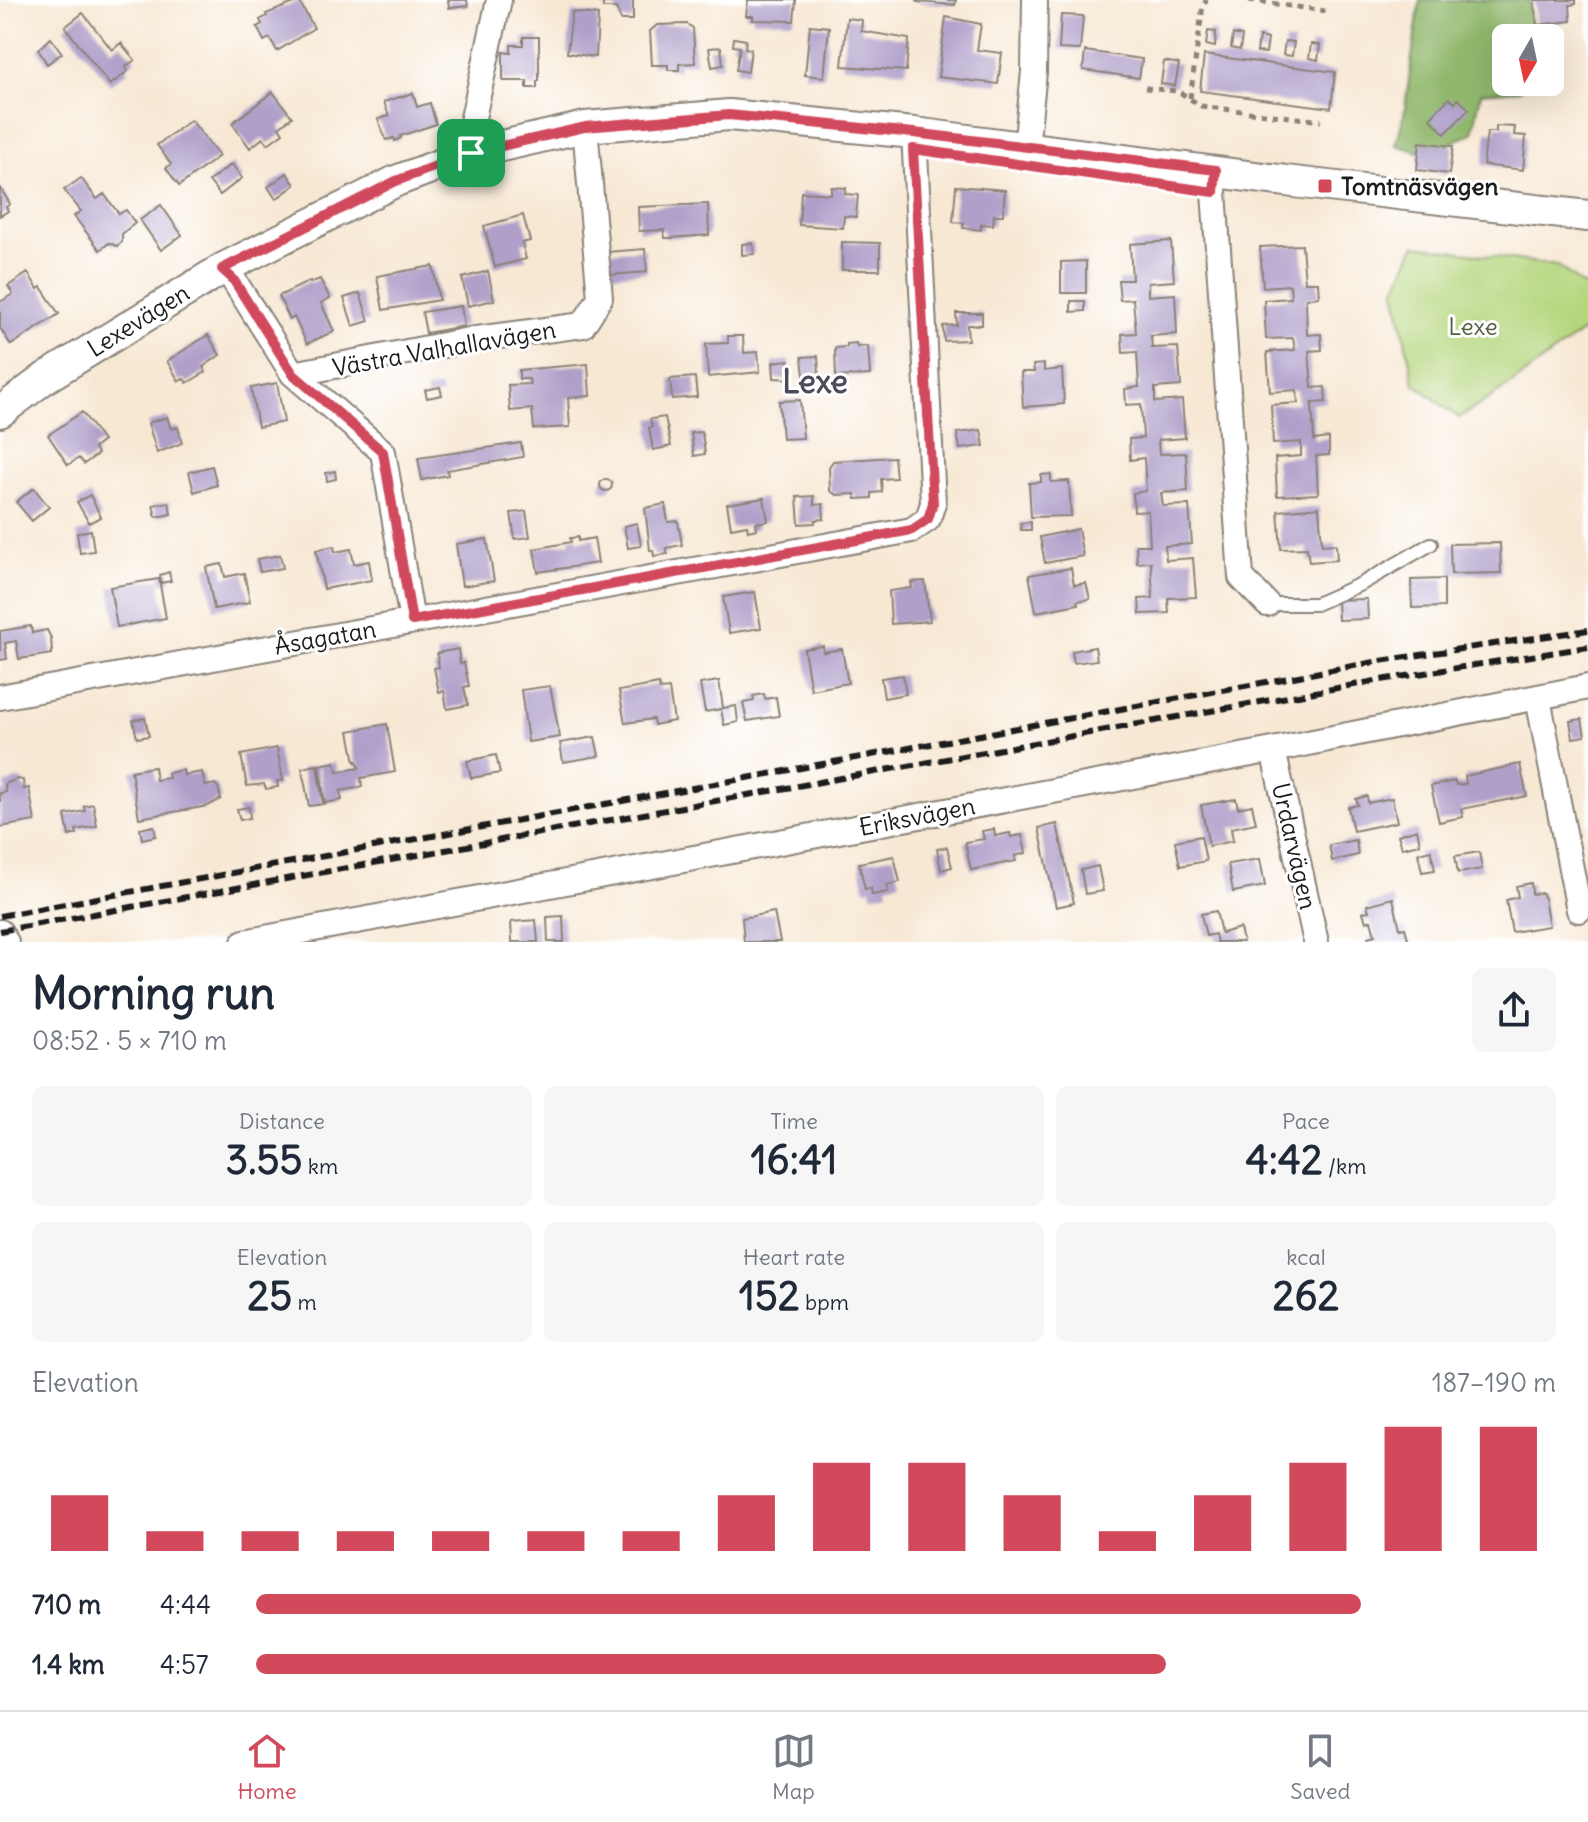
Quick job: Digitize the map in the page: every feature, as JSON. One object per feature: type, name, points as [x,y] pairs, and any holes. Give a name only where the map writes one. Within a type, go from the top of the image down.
[{"type":"street","points":[[471,153],[469,136],[499,0]]},
{"type":"street","points":[[1026,148],[1034,72],[1035,0]]},
{"type":"street","name":"Lexevägen","points":[[0,412],[59,370],[222,269],[396,181],[471,153],[585,127],[729,115],[914,133],[1588,216]]},
{"type":"street","name":"Västra Valhallavägen","points":[[293,374],[469,340],[583,325],[600,298],[585,127]]},
{"type":"street","name":"Åsagatan","points":[[0,697],[912,530],[928,519],[933,503],[914,133]]},
{"type":"street","points":[[1216,170],[1214,192],[1241,577],[1267,604]]},
{"type":"street","points":[[222,269],[233,279],[293,374],[383,452],[412,621]]},
{"type":"street","name":"Eriksvägen","points":[[244,942],[1273,750],[1588,687]]},
{"type":"street","points":[[1538,698],[1579,910]]},
{"type":"street","name":"Urdarvägen","points":[[1273,750],[1316,942]]},
{"type":"street","points":[[0,932],[6,942]]},
{"type":"lane","points":[[1267,604],[1316,604],[1363,583],[1431,544]]},
{"type":"path","points":[[1190,98],[1203,5],[1207,0]]},
{"type":"path","points":[[1249,0],[1325,11]]},
{"type":"path","points":[[1145,88],[1178,91],[1201,106],[1321,121]]},
{"type":"green space","points":[[1420,0],[1529,0],[1531,24],[1492,24],[1492,92],[1481,93],[1473,133],[1450,143],[1434,157],[1396,145],[1404,115]]},
{"type":"green space","name":"Lexe","points":[[1415,245],[1558,266],[1582,285],[1588,286],[1588,327],[1510,385],[1459,418],[1414,383],[1395,290]]},
{"type":"building","points":[[448,0],[467,0],[468,6],[449,8]]},
{"type":"building","points":[[603,0],[633,0],[633,20],[621,20],[616,8],[603,8]]},
{"type":"building","points":[[748,0],[796,0],[794,21],[753,20],[753,16],[746,16]]},
{"type":"building","points":[[917,0],[956,0],[955,5]]},
{"type":"building","points":[[1534,0],[1576,0],[1576,4],[1570,5],[1571,21],[1537,24]]},
{"type":"building","points":[[299,1],[314,28],[277,51],[270,38],[264,41],[257,27],[262,24],[260,20],[266,14]]},
{"type":"building","points":[[572,12],[598,15],[596,57],[567,53]]},
{"type":"building","points":[[83,13],[112,50],[121,43],[135,60],[125,67],[128,71],[110,85],[65,27]]},
{"type":"building","points":[[1061,15],[1083,16],[1080,50],[1059,49]]},
{"type":"building","points":[[946,17],[981,24],[977,50],[1002,53],[998,84],[938,77]]},
{"type":"building","points":[[847,18],[862,20],[861,31],[909,39],[906,71],[842,66]]},
{"type":"building","points":[[687,24],[693,28],[695,63],[679,64],[679,70],[668,70],[668,65],[652,65],[650,31],[657,25]]},
{"type":"building","points":[[810,25],[829,27],[824,77],[805,75]]},
{"type":"building","points":[[1208,31],[1216,32],[1215,47],[1206,45]]},
{"type":"building","points":[[1233,34],[1242,36],[1240,50],[1231,48]]},
{"type":"building","points":[[523,37],[539,37],[537,88],[527,88],[527,81],[503,81],[503,52],[511,53],[511,45],[523,45]]},
{"type":"building","points":[[1259,37],[1268,39],[1266,53],[1257,52]]},
{"type":"building","points":[[51,38],[62,53],[47,64],[38,49]]},
{"type":"building","points":[[734,38],[746,40],[745,48],[751,49],[748,72],[736,70],[740,47],[733,46]]},
{"type":"building","points":[[1285,41],[1294,42],[1292,56],[1283,55]]},
{"type":"building","points":[[1311,44],[1320,45],[1318,60],[1309,58]]},
{"type":"building","points":[[721,47],[723,65],[712,67],[709,48]]},
{"type":"building","points":[[1085,51],[1142,59],[1139,78],[1083,70]]},
{"type":"building","points":[[1204,55],[1335,72],[1331,108],[1200,91]]},
{"type":"building","points":[[1164,61],[1179,64],[1175,86],[1161,84]]},
{"type":"building","points":[[273,92],[292,117],[279,127],[283,133],[268,144],[263,138],[250,148],[232,123]]},
{"type":"building","points":[[413,93],[417,107],[430,103],[436,124],[400,136],[395,141],[394,138],[386,140],[378,119],[389,116],[384,102]]},
{"type":"building","points":[[1449,98],[1455,103],[1458,99],[1469,109],[1445,134],[1430,118]]},
{"type":"building","points":[[191,120],[219,156],[179,186],[166,168],[171,164],[157,145]]},
{"type":"building","points":[[1496,126],[1515,127],[1514,135],[1526,136],[1523,170],[1483,165],[1487,132],[1496,132]]},
{"type":"building","points":[[1420,142],[1453,146],[1449,174],[1417,170]]},
{"type":"building","points":[[232,164],[242,178],[220,195],[209,181]]},
{"type":"building","points":[[287,173],[295,185],[276,199],[268,187]]},
{"type":"building","points":[[81,178],[97,199],[104,194],[119,214],[126,210],[135,223],[122,234],[122,242],[117,246],[109,243],[100,250],[74,216],[81,211],[64,190]]},
{"type":"building","points":[[956,186],[1005,190],[1003,215],[994,215],[993,225],[981,224],[981,230],[963,228],[964,223],[953,222]]},
{"type":"building","points":[[0,187],[10,204],[6,207],[8,211],[0,216]]},
{"type":"building","points":[[831,187],[846,188],[845,194],[858,195],[856,217],[844,216],[843,228],[799,225],[801,192],[831,194]]},
{"type":"building","points":[[708,204],[709,235],[665,238],[664,230],[639,231],[638,207]]},
{"type":"building","points":[[161,205],[182,235],[161,250],[140,220]]},
{"type":"building","points":[[523,215],[530,241],[522,243],[526,259],[495,267],[484,226]]},
{"type":"building","points":[[1171,241],[1174,281],[1148,283],[1148,296],[1175,294],[1177,334],[1151,336],[1152,348],[1178,347],[1181,386],[1155,388],[1155,402],[1182,400],[1185,438],[1158,440],[1159,454],[1186,453],[1188,491],[1161,493],[1163,506],[1189,505],[1192,544],[1165,546],[1166,560],[1193,558],[1196,597],[1168,598],[1169,613],[1140,614],[1139,599],[1153,598],[1151,562],[1137,563],[1136,545],[1150,545],[1148,511],[1134,512],[1133,493],[1146,491],[1144,458],[1130,460],[1129,439],[1143,438],[1141,404],[1126,405],[1125,389],[1139,387],[1137,352],[1123,353],[1122,334],[1136,333],[1133,299],[1120,300],[1118,280],[1132,280],[1130,244]]},
{"type":"building","points":[[842,242],[880,243],[880,270],[842,270]]},
{"type":"building","points":[[753,243],[754,254],[742,255],[742,244]]},
{"type":"building","points":[[1302,245],[1305,282],[1318,282],[1319,297],[1306,299],[1307,335],[1321,334],[1322,350],[1309,351],[1312,388],[1325,387],[1326,402],[1312,403],[1314,440],[1329,438],[1329,455],[1316,456],[1318,494],[1277,496],[1275,458],[1301,456],[1301,442],[1273,444],[1271,405],[1298,403],[1297,390],[1270,392],[1267,352],[1295,350],[1293,338],[1266,339],[1264,300],[1291,298],[1290,285],[1263,287],[1260,247]]},
{"type":"building","points":[[645,249],[647,272],[609,275],[607,252]]},
{"type":"building","points":[[1086,261],[1086,293],[1061,293],[1061,262]]},
{"type":"building","points":[[433,266],[439,300],[383,310],[377,276]]},
{"type":"building","points":[[488,271],[494,300],[468,306],[462,278]]},
{"type":"building","points":[[28,273],[59,314],[11,345],[0,328],[0,302],[13,294],[8,286]]},
{"type":"building","points":[[320,279],[330,298],[321,303],[334,331],[307,344],[294,317],[290,320],[279,296]]},
{"type":"building","points":[[360,293],[369,321],[353,326],[344,298]]},
{"type":"building","points":[[1071,301],[1085,301],[1085,311],[1071,312]]},
{"type":"building","points":[[461,306],[464,326],[426,333],[422,312]]},
{"type":"building","points":[[956,313],[982,313],[982,325],[967,325],[968,340],[944,341],[943,326],[957,325]]},
{"type":"building","points":[[208,335],[220,355],[203,367],[206,372],[187,383],[184,379],[179,381],[167,361]]},
{"type":"building","points":[[728,336],[743,336],[744,353],[758,352],[760,372],[708,377],[706,344],[728,343]]},
{"type":"building","points":[[856,343],[857,347],[868,346],[870,375],[836,377],[835,348]]},
{"type":"building","points":[[818,356],[819,375],[804,376],[802,357]]},
{"type":"building","points":[[789,360],[790,379],[774,378],[773,362]]},
{"type":"building","points":[[588,364],[590,396],[568,398],[570,427],[534,429],[532,409],[510,411],[508,385],[530,384],[529,379],[519,379],[519,370]]},
{"type":"building","points":[[1044,364],[1044,371],[1062,369],[1064,404],[1023,407],[1021,372],[1034,372],[1033,365]]},
{"type":"building","points":[[695,377],[697,397],[672,399],[670,379]]},
{"type":"building","points":[[277,383],[284,422],[258,427],[251,388]]},
{"type":"building","points":[[440,387],[442,395],[427,398],[425,390]]},
{"type":"building","points":[[800,400],[803,438],[782,439],[779,401]]},
{"type":"building","points":[[82,412],[103,441],[94,448],[98,454],[84,464],[79,458],[68,465],[48,435]]},
{"type":"building","points":[[167,417],[171,429],[178,427],[182,443],[157,453],[148,423]]},
{"type":"building","points":[[665,417],[671,446],[653,450],[650,419]]},
{"type":"building","points":[[981,430],[984,446],[960,449],[957,433]]},
{"type":"building","points":[[702,432],[705,454],[694,456],[691,433]]},
{"type":"building","points":[[521,443],[523,457],[447,470],[448,475],[422,480],[418,458]]},
{"type":"building","points":[[894,457],[896,478],[881,479],[882,492],[872,493],[872,498],[856,499],[855,494],[837,495],[830,491],[829,467],[833,461]]},
{"type":"building","points":[[212,466],[217,485],[194,492],[189,472]]},
{"type":"building","points":[[335,471],[336,479],[327,481],[326,473]]},
{"type":"building","points":[[1051,474],[1051,482],[1069,481],[1071,516],[1031,517],[1029,483],[1041,482],[1041,475]]},
{"type":"building","points":[[606,479],[612,485],[606,491],[600,485]]},
{"type":"building","points":[[34,488],[49,507],[32,521],[16,502]]},
{"type":"building","points":[[90,495],[101,517],[89,523],[77,502]]},
{"type":"building","points":[[814,496],[814,505],[823,504],[824,519],[799,524],[797,497]]},
{"type":"building","points":[[764,498],[768,521],[756,523],[757,529],[748,531],[747,525],[731,528],[727,504]]},
{"type":"building","points":[[169,502],[171,514],[156,517],[153,505]]},
{"type":"building","points":[[665,504],[668,522],[678,521],[682,545],[666,548],[668,554],[654,556],[653,550],[650,550],[645,508]]},
{"type":"building","points":[[1319,507],[1322,545],[1336,544],[1337,560],[1309,562],[1307,548],[1281,549],[1278,511]]},
{"type":"building","points":[[526,511],[530,537],[515,539],[511,513]]},
{"type":"building","points":[[1031,522],[1031,530],[1021,530],[1020,523]]},
{"type":"building","points":[[637,523],[641,546],[628,548],[624,526]]},
{"type":"building","points":[[1078,529],[1083,556],[1045,563],[1040,537]]},
{"type":"building","points":[[91,530],[94,551],[80,553],[77,533]]},
{"type":"building","points":[[578,537],[578,541],[594,538],[598,563],[538,572],[534,549],[571,542],[570,538]]},
{"type":"building","points":[[487,539],[494,581],[462,586],[456,544]]},
{"type":"building","points":[[1500,543],[1501,573],[1451,574],[1450,544]]},
{"type":"building","points":[[334,546],[335,552],[351,549],[354,564],[369,561],[372,580],[324,589],[316,550]]},
{"type":"building","points":[[280,555],[283,568],[260,572],[257,559]]},
{"type":"building","points":[[222,564],[225,577],[244,573],[250,602],[214,609],[206,567]]},
{"type":"building","points":[[1071,568],[1074,585],[1086,583],[1090,599],[1036,612],[1029,575]]},
{"type":"building","points":[[169,572],[171,581],[161,583],[160,575]]},
{"type":"building","points":[[159,579],[166,618],[117,627],[110,587]]},
{"type":"building","points":[[1444,579],[1444,607],[1412,608],[1411,580]]},
{"type":"building","points":[[925,581],[930,621],[891,624],[889,591],[912,588],[911,582]]},
{"type":"building","points":[[755,592],[761,628],[729,633],[723,597]]},
{"type":"building","points":[[1367,599],[1368,619],[1338,620],[1337,600]]},
{"type":"building","points":[[31,626],[32,633],[47,630],[52,654],[19,659],[16,641],[5,643],[7,659],[0,660],[0,631]]},
{"type":"building","points":[[823,646],[823,652],[842,649],[848,683],[811,690],[804,649]]},
{"type":"building","points":[[1095,647],[1097,660],[1074,663],[1072,651]]},
{"type":"building","points":[[458,649],[469,686],[464,687],[468,705],[447,709],[444,691],[439,692],[434,668],[439,667],[437,653]]},
{"type":"building","points":[[903,675],[906,694],[884,698],[881,678]]},
{"type":"building","points":[[719,681],[723,708],[736,706],[738,722],[724,725],[721,709],[705,712],[700,684]]},
{"type":"building","points":[[659,684],[660,690],[669,689],[674,721],[654,725],[653,719],[625,723],[619,691]]},
{"type":"building","points":[[550,686],[560,737],[528,742],[521,690]]},
{"type":"building","points":[[764,694],[765,699],[776,697],[779,716],[747,721],[743,703],[754,701],[753,696]]},
{"type":"building","points":[[145,718],[149,736],[137,738],[133,720]]},
{"type":"building","points":[[1582,719],[1585,736],[1573,738],[1570,721]]},
{"type":"building","points":[[387,724],[395,772],[361,778],[362,787],[340,791],[342,800],[325,803],[319,765],[335,762],[337,772],[359,768],[349,731]]},
{"type":"building","points":[[595,737],[599,756],[563,762],[560,743]]},
{"type":"building","points":[[277,748],[283,780],[277,781],[278,787],[266,789],[264,784],[247,786],[241,755]]},
{"type":"building","points":[[496,755],[500,773],[471,778],[467,761]]},
{"type":"building","points":[[1520,764],[1527,796],[1461,809],[1463,817],[1439,822],[1431,786],[1455,781],[1456,785],[1466,784],[1465,776]]},
{"type":"building","points":[[317,765],[323,804],[309,806],[302,768]]},
{"type":"building","points":[[154,767],[156,780],[169,778],[168,773],[183,770],[184,775],[202,772],[205,786],[215,784],[221,799],[208,806],[139,818],[131,771]]},
{"type":"building","points":[[23,780],[24,789],[29,788],[35,821],[0,827],[0,793],[6,792],[5,784]]},
{"type":"building","points":[[1367,796],[1368,803],[1392,798],[1397,822],[1353,831],[1348,807],[1358,805],[1356,799]]},
{"type":"building","points":[[1236,799],[1238,808],[1252,805],[1256,823],[1231,828],[1233,841],[1209,846],[1201,805]]},
{"type":"building","points":[[93,804],[97,826],[76,830],[77,834],[69,836],[65,815],[85,811],[84,806]]},
{"type":"building","points":[[249,807],[250,818],[240,820],[237,809]]},
{"type":"building","points":[[1057,824],[1074,903],[1056,907],[1039,828]]},
{"type":"building","points":[[154,826],[156,836],[142,839],[140,829]]},
{"type":"building","points":[[994,829],[995,836],[1010,833],[1011,837],[1022,835],[1026,853],[1015,856],[1016,861],[971,870],[965,842],[984,839],[982,831]]},
{"type":"building","points":[[1417,829],[1420,844],[1402,848],[1398,835]]},
{"type":"building","points":[[1201,836],[1206,861],[1180,866],[1175,841]]},
{"type":"building","points":[[1356,840],[1358,855],[1332,861],[1329,845]]},
{"type":"building","points":[[947,847],[952,867],[941,870],[937,849]]},
{"type":"building","points":[[1431,850],[1435,870],[1422,872],[1418,853]]},
{"type":"building","points":[[1479,852],[1482,869],[1458,873],[1455,856]]},
{"type":"building","points":[[894,856],[900,882],[887,885],[888,892],[872,895],[871,888],[865,889],[859,863]]},
{"type":"building","points":[[1260,859],[1265,886],[1233,892],[1228,864]]},
{"type":"building","points":[[1098,866],[1103,891],[1085,894],[1081,870]]},
{"type":"building","points":[[1531,883],[1532,894],[1543,893],[1549,926],[1512,932],[1506,900],[1518,897],[1516,886]]},
{"type":"building","points":[[1393,898],[1400,929],[1405,928],[1409,942],[1369,942],[1368,937],[1375,935],[1371,920],[1366,922],[1363,912],[1369,911],[1367,905]]},
{"type":"building","points":[[1216,911],[1221,933],[1240,928],[1243,942],[1217,942],[1215,934],[1206,936],[1201,914]]},
{"type":"building","points":[[774,912],[780,942],[744,942],[742,918]]},
{"type":"building","points":[[563,916],[564,942],[548,942],[547,917]]},
{"type":"building","points":[[536,920],[538,942],[512,942],[511,922]]},
{"type":"railway","points":[[0,916],[1380,661],[1588,630]]},
{"type":"railway","points":[[0,931],[1381,680],[1588,647]]},
{"type":"place","name":"Tomtnäsvägen","points":[[1325,186]]},
{"type":"district","name":"Lexe","points":[[815,381]]},
{"type":"route","points":[[729,115],[914,133],[1216,170],[1214,192],[913,149],[933,503],[928,519],[912,530],[412,621],[383,452],[293,374],[233,279],[222,269],[396,181],[471,153],[585,127],[729,115]]}]
